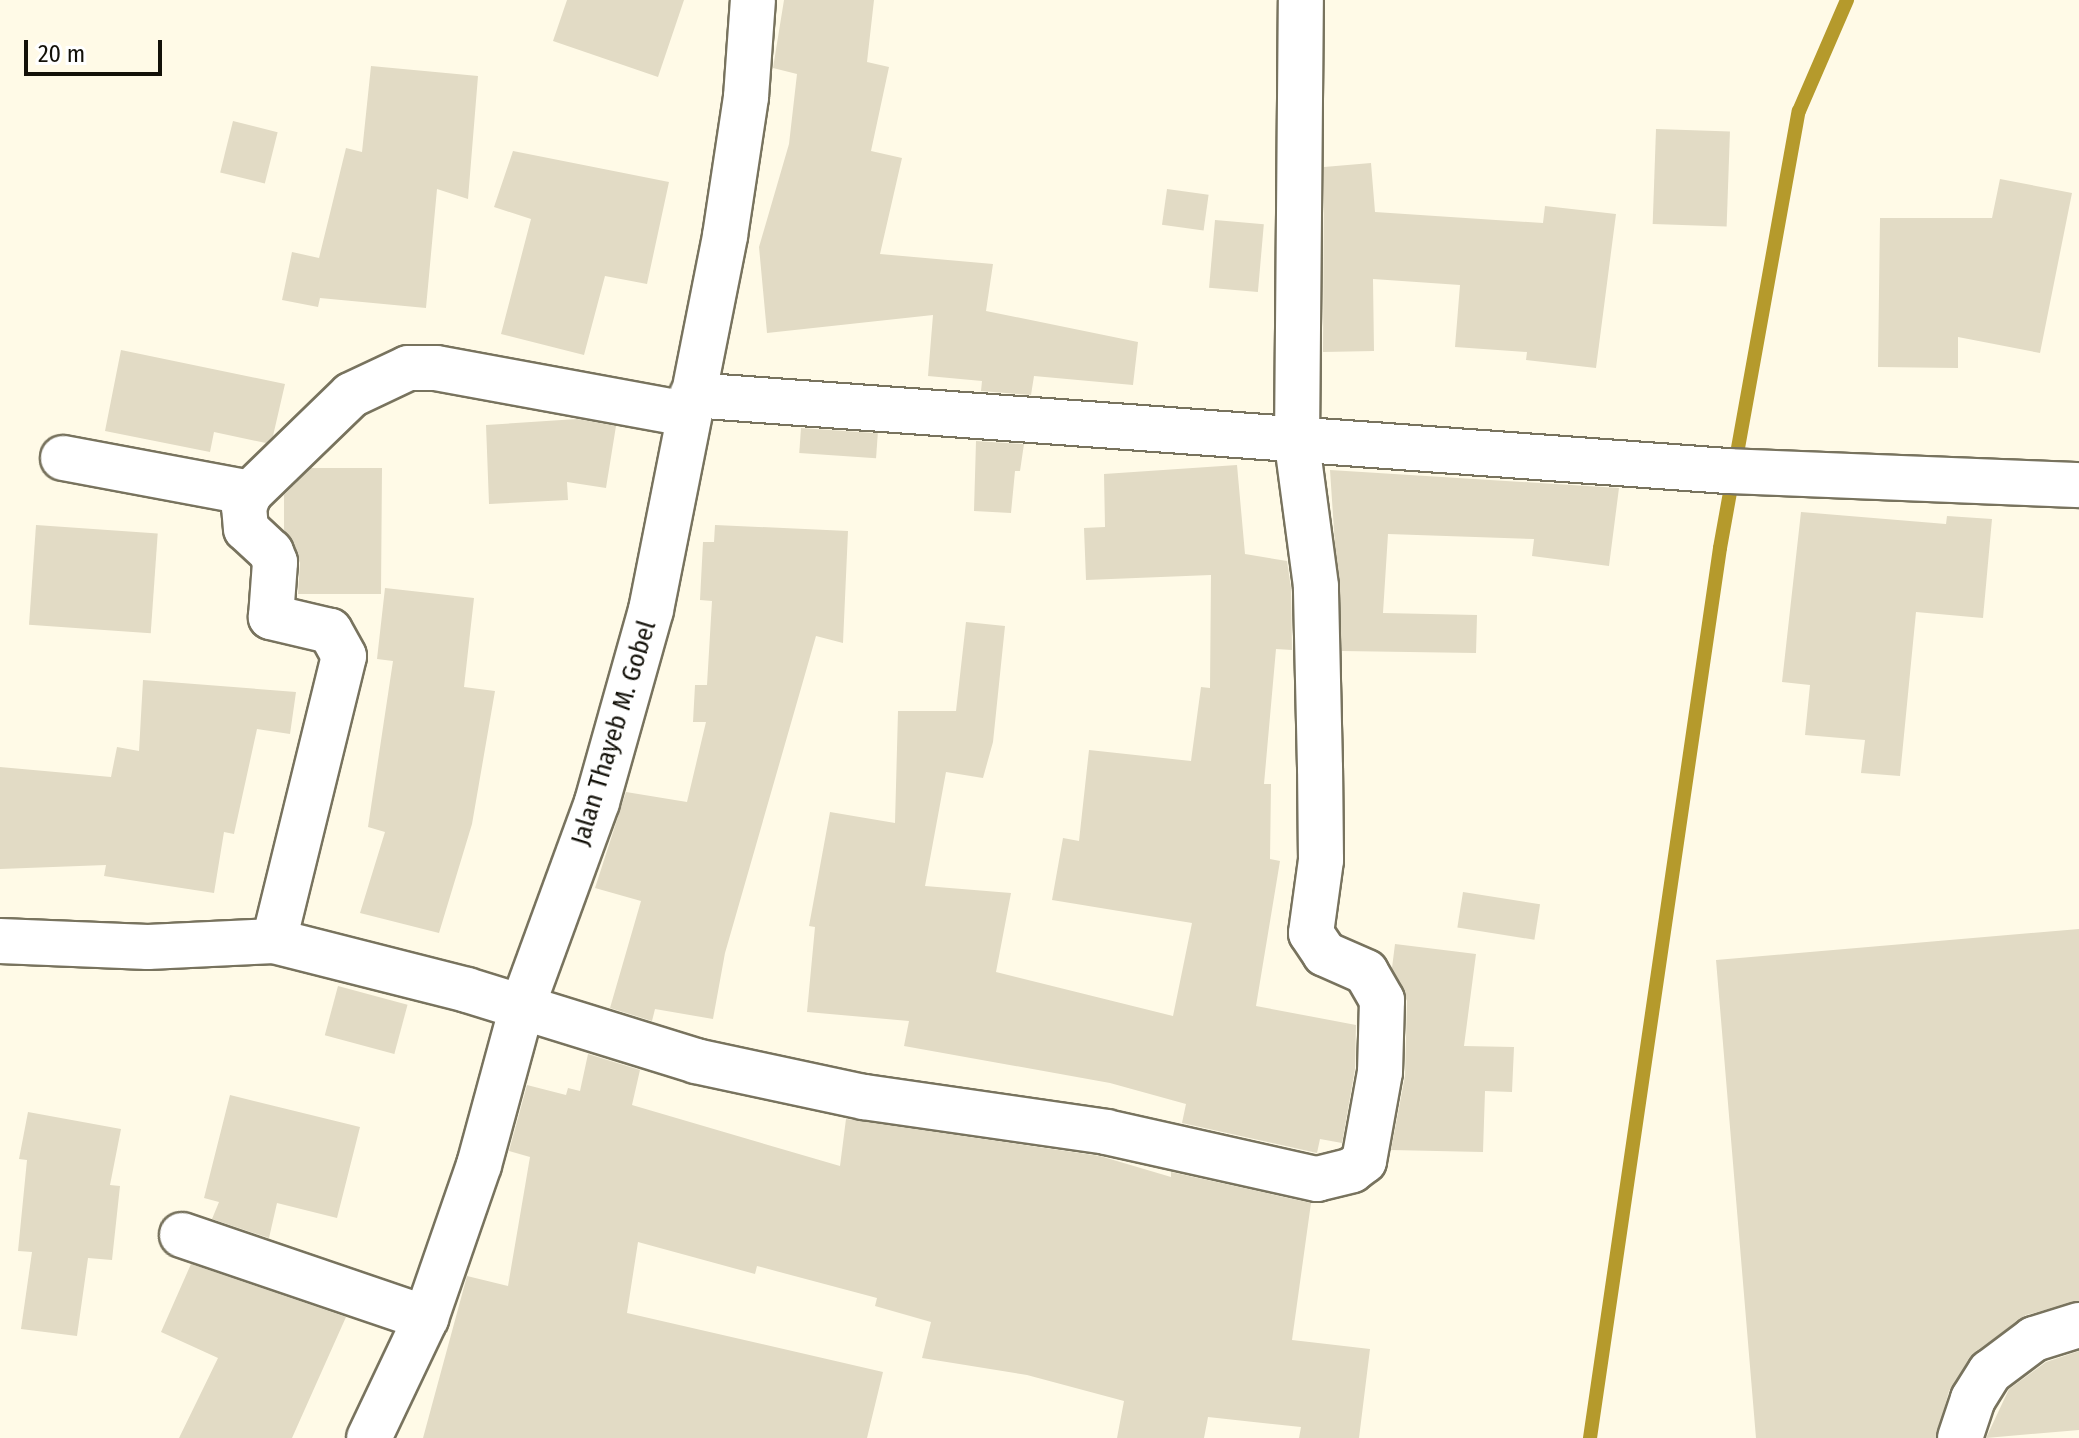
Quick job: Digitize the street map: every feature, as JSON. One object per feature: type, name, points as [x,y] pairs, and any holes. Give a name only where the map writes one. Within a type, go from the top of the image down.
[{"type":"street","name":"Jalan Thayeb M. Gobel","points":[[369,1438],[426,1318],[479,1165],[521,1010],[597,802],[651,610],[689,404],[725,236],[746,97],[753,0]]},
{"type":"street","points":[[0,941],[148,947],[274,941],[467,990],[521,1010],[696,1061],[864,1097],[1106,1132],[1317,1179],[1352,1170],[1364,1161],[1380,1072],[1382,1000],[1366,972],[1325,954],[1311,933],[1321,860],[1316,586],[1297,443],[1301,0]]},
{"type":"street","points":[[274,941],[344,656],[330,631],[271,617],[275,562],[271,552],[246,529],[244,507],[250,493],[351,395],[408,368],[436,368],[689,404],[1812,476],[2079,485]]},
{"type":"street","points":[[63,458],[250,493]]},
{"type":"street","points":[[182,1235],[426,1318]]},
{"type":"street","points":[[1960,1438],[1973,1399],[1990,1372],[2034,1339],[2079,1325]]},
{"type":"building","points":[[567,0],[684,0],[658,77],[553,41]]},
{"type":"building","points":[[784,0],[874,0],[867,62],[889,67],[871,151],[902,158],[880,254],[993,264],[986,311],[1138,342],[1133,385],[1034,376],[1031,395],[981,391],[982,381],[928,376],[933,315],[767,333],[759,247],[789,144],[797,74],[773,68]]},
{"type":"building","points":[[371,66],[478,76],[468,199],[437,189],[426,308],[320,298],[318,307],[282,300],[292,252],[319,258],[346,148],[362,152]]},
{"type":"building","points":[[233,121],[278,132],[265,184],[220,172]]},
{"type":"building","points":[[1656,129],[1730,132],[1727,227],[1653,224]]},
{"type":"building","points":[[513,151],[669,182],[647,284],[605,276],[584,355],[501,334],[531,219],[494,207]]},
{"type":"building","points":[[1371,163],[1375,212],[1543,223],[1545,206],[1616,214],[1596,368],[1526,360],[1527,352],[1455,347],[1460,285],[1373,279],[1374,351],[1323,352],[1324,167]]},
{"type":"building","points":[[2000,179],[2072,193],[2040,353],[1958,337],[1958,368],[1878,367],[1880,218],[1992,218]]},
{"type":"building","points":[[1167,189],[1209,195],[1204,230],[1162,225]]},
{"type":"building","points":[[1215,220],[1264,224],[1258,292],[1209,288]]},
{"type":"building","points":[[121,350],[285,384],[273,436],[266,443],[214,432],[210,452],[105,431]]},
{"type":"building","points":[[577,419],[616,426],[606,488],[567,482],[568,500],[489,504],[486,425]]},
{"type":"building","points":[[801,428],[878,433],[876,458],[799,453]]},
{"type":"building","points":[[976,441],[1024,444],[1020,471],[1015,471],[1011,513],[974,511]]},
{"type":"building","points":[[1237,465],[1245,554],[1287,561],[1291,588],[1292,650],[1276,649],[1264,784],[1271,784],[1270,859],[1280,861],[1256,1006],[1356,1025],[1355,1069],[1342,1143],[1320,1139],[1317,1153],[1182,1123],[1186,1104],[1110,1083],[904,1046],[909,1021],[807,1012],[815,927],[809,926],[830,812],[895,823],[898,711],[956,711],[966,622],[1005,626],[993,742],[983,778],[946,772],[925,886],[1011,893],[996,972],[1173,1016],[1192,923],[1052,900],[1063,838],[1079,841],[1089,750],[1191,761],[1201,687],[1210,688],[1211,575],[1086,580],[1084,528],[1105,527],[1104,474]]},
{"type":"building","points":[[311,468],[382,468],[381,594],[298,594],[300,563],[284,530],[284,495]]},
{"type":"building","points":[[1330,470],[1619,488],[1609,566],[1532,556],[1534,539],[1388,534],[1383,613],[1477,615],[1476,653],[1342,651]]},
{"type":"building","points":[[1801,512],[1946,524],[1947,516],[1992,519],[1983,618],[1916,612],[1900,776],[1861,773],[1865,740],[1805,735],[1810,685],[1782,682]]},
{"type":"building","points":[[36,525],[158,534],[151,633],[29,625]]},
{"type":"building","points":[[715,525],[848,531],[843,643],[816,636],[725,953],[713,1019],[655,1009],[652,1021],[610,1008],[641,901],[595,888],[626,792],[687,802],[706,722],[693,722],[695,685],[707,685],[712,601],[700,600],[703,542],[714,542]]},
{"type":"building","points":[[385,588],[474,598],[464,687],[495,691],[472,824],[439,933],[360,913],[385,832],[368,827],[393,661],[377,659]]},
{"type":"building","points":[[143,680],[296,692],[290,734],[257,729],[234,834],[224,832],[214,893],[104,876],[106,865],[0,869],[0,767],[111,777],[117,747],[139,751]]},
{"type":"building","points":[[1463,892],[1540,904],[1534,940],[1457,928]]},
{"type":"building","points":[[2079,929],[2079,1301],[2026,1315],[1975,1352],[1949,1391],[1936,1438],[1756,1438],[1716,960]]},
{"type":"building","points":[[1395,944],[1476,954],[1464,1046],[1514,1047],[1512,1092],[1485,1091],[1483,1152],[1391,1150],[1405,1076],[1407,1001],[1392,968]]},
{"type":"building","points":[[338,986],[408,1005],[394,1054],[325,1035]]},
{"type":"building","points":[[588,1054],[640,1070],[632,1105],[840,1166],[846,1119],[1100,1156],[1171,1177],[1171,1172],[1311,1203],[1292,1340],[1370,1349],[1359,1438],[1299,1438],[1301,1427],[1208,1417],[1204,1438],[1117,1438],[1124,1401],[1027,1375],[922,1358],[931,1322],[875,1306],[877,1298],[757,1266],[755,1274],[638,1242],[627,1313],[883,1372],[867,1438],[423,1438],[467,1276],[508,1286],[530,1157],[509,1151],[527,1085],[566,1095],[568,1088],[580,1091]]},
{"type":"building","points":[[230,1095],[360,1127],[337,1218],[277,1203],[269,1238],[212,1219],[219,1202],[204,1198]]},
{"type":"building","points":[[28,1112],[121,1129],[110,1185],[120,1186],[112,1260],[88,1258],[77,1336],[21,1329],[32,1252],[18,1251],[27,1160],[19,1159]]},
{"type":"building","points":[[191,1264],[346,1317],[292,1438],[179,1438],[218,1358],[161,1332]]},
{"type":"building","points":[[2079,1351],[2079,1430],[1986,1438],[2009,1389],[2046,1362]]},
{"type":"waterway","points":[[1590,1438],[1720,548],[1799,111],[1847,0]]}]
